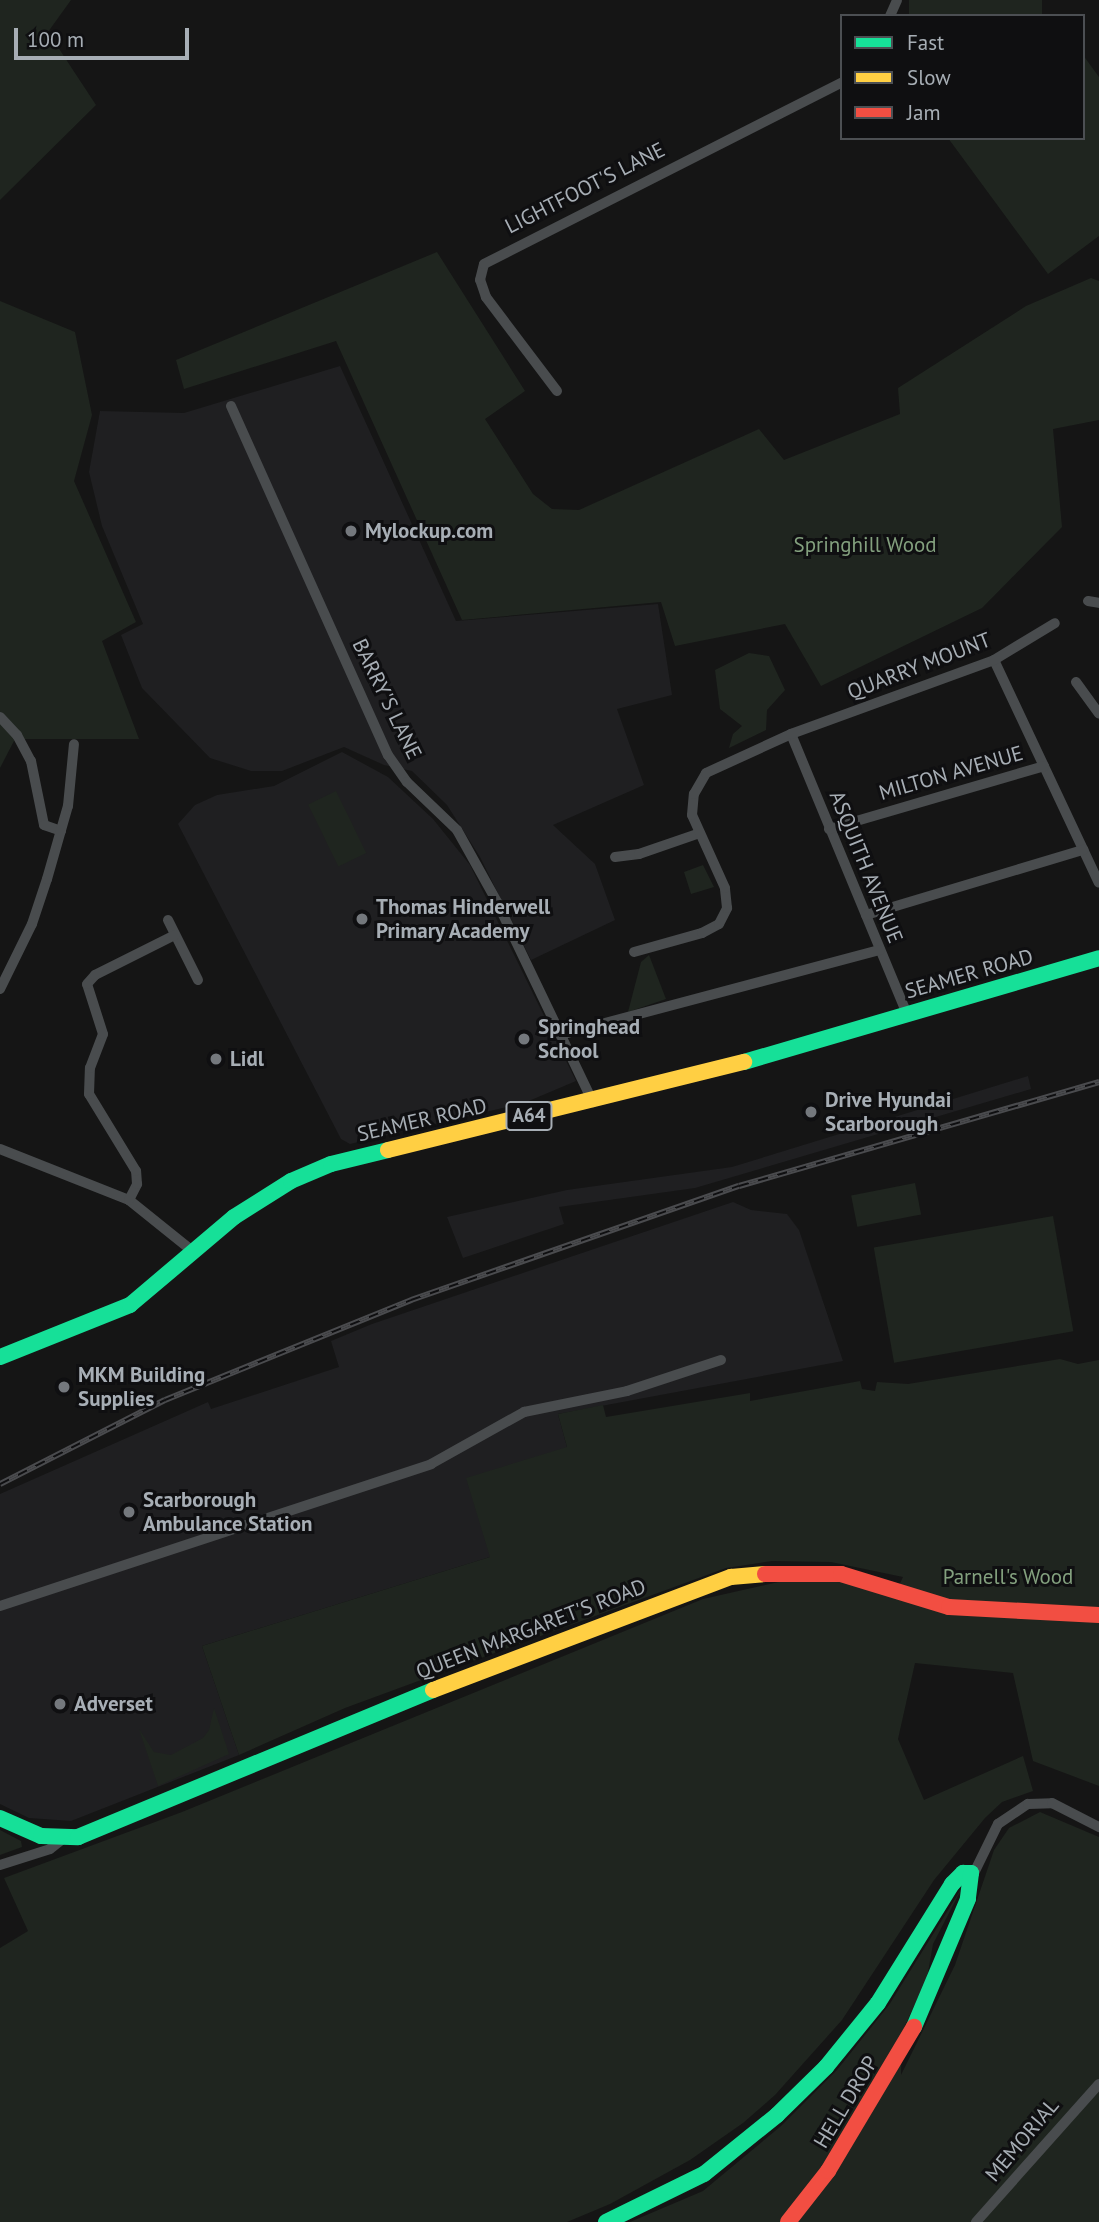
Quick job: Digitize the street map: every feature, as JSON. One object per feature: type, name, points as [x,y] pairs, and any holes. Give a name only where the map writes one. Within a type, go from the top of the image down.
[{"type":"main road","name":"SEAMER ROAD","points":[[0,1357],[130,1305],[261,1198],[331,1164],[593,1102],[1099,958]]},
{"type":"main road","name":"QUEEN MARGARET'S ROAD","points":[[0,1818],[41,1836],[64,1838],[94,1832],[412,1698],[731,1577],[780,1572],[841,1574],[949,1607],[1099,1615]]},
{"type":"main road","points":[[606,2222],[704,2174],[755,2136],[826,2067],[906,1962],[956,1878],[968,1872],[973,1875]]},
{"type":"main road","name":"HELL DROP","points":[[788,2222],[828,2171],[882,2087],[928,1996],[973,1875]]},
{"type":"street","name":"LIGHTFOOT'S LANE","points":[[557,391],[486,297],[480,280],[485,264],[840,83]]},
{"type":"street","name":"BARRY'S LANE","points":[[231,406],[388,755],[407,782],[457,830],[593,1102]]},
{"type":"street","name":"QUARRY MOUNT","points":[[697,834],[692,815],[694,794],[706,773],[791,734],[994,660],[1055,623]]},
{"type":"street","points":[[994,660],[1099,883]]},
{"type":"street","points":[[1076,682],[1099,714]]},
{"type":"street","points":[[0,717],[31,761],[44,824],[61,831]]},
{"type":"street","name":"ASQUITH AVENUE","points":[[791,734],[907,1014]]},
{"type":"street","points":[[0,989],[32,924],[61,831],[74,744]]},
{"type":"street","name":"MILTON AVENUE","points":[[829,828],[1044,766]]},
{"type":"street","points":[[615,857],[639,854],[697,834],[724,888],[727,908],[719,925],[634,953]]},
{"type":"street","points":[[866,915],[1083,850]]},
{"type":"street","points":[[168,920],[198,980]]},
{"type":"street","points":[[129,1200],[137,1184],[136,1171],[89,1094],[90,1068],[103,1034],[88,984],[95,975],[175,935]]},
{"type":"street","points":[[560,1035],[880,950]]},
{"type":"street","points":[[0,1149],[129,1200],[195,1253]]},
{"type":"street","points":[[0,1606],[431,1464],[524,1412],[627,1391],[721,1360]]},
{"type":"street","points":[[973,1875],[998,1824],[1028,1804],[1052,1803],[1099,1827]]},
{"type":"street","points":[[0,1865],[50,1849],[64,1838]]},
{"type":"street","name":"MEMORIAL","points":[[976,2222],[1099,2084]]},
{"type":"shaded area","points":[[340,366],[456,621],[658,604],[672,695],[617,709],[644,785],[553,825],[595,864],[615,920],[531,960],[480,857],[447,805],[412,771],[384,765],[344,747],[282,771],[251,771],[210,758],[142,688],[121,635],[143,624],[102,526],[89,472],[100,411],[184,413]]},
{"type":"shaded area","name":"Thomas Hinderwell Primary Academy","points":[[342,752],[388,777],[433,819],[470,865],[576,1081],[524,1103],[350,1144],[341,1139],[178,824],[195,805],[217,795],[274,786]]},
{"type":"shaded area","points":[[1028,1076],[1031,1089],[695,1188],[559,1207],[564,1224],[463,1258],[447,1217],[567,1190],[732,1167]]},
{"type":"shaded area","points":[[733,1202],[751,1210],[787,1214],[799,1230],[843,1361],[558,1414],[567,1447],[490,1557],[202,1646],[239,1755],[71,1821],[29,1818],[0,1804],[0,1494],[208,1402],[211,1409],[339,1367],[331,1341],[372,1324]]},
{"type":"green space","points":[[0,0],[71,0],[48,32],[96,105],[0,200]]},
{"type":"green space","points":[[909,0],[1042,0],[1042,14],[909,14]]},
{"type":"green space","points":[[1085,58],[1099,77],[1099,236],[1048,274],[949,140],[1085,140]]},
{"type":"green space","name":"Springhill Wood","points":[[437,252],[525,391],[485,419],[533,494],[552,509],[579,510],[759,429],[784,460],[900,414],[898,388],[1026,306],[1091,278],[1099,281],[1099,420],[1053,429],[1062,527],[982,608],[821,686],[785,624],[675,646],[661,602],[462,620],[336,341],[184,389],[176,360]]},
{"type":"green space","points":[[0,301],[75,332],[92,415],[74,481],[136,622],[102,641],[139,739],[15,739],[0,768]]},
{"type":"green space","points":[[749,653],[769,656],[785,690],[767,710],[766,730],[729,748],[733,734],[742,726],[720,709],[715,670]]},
{"type":"green space","points":[[336,791],[366,853],[338,867],[308,805]]},
{"type":"green space","points":[[703,865],[714,887],[691,894],[684,872]]},
{"type":"green space","points":[[649,955],[666,999],[628,1012],[641,962]]},
{"type":"green space","points":[[915,1183],[921,1214],[857,1227],[851,1195]]},
{"type":"green space","points":[[1053,1216],[1073,1331],[894,1363],[874,1248]]},
{"type":"green space","name":"Parnell's Wood","points":[[1060,1359],[1078,1364],[1099,1360],[1099,1786],[1033,1761],[1013,1673],[915,1663],[898,1739],[924,1800],[1023,1756],[1033,1791],[1002,1802],[985,1818],[934,1880],[842,2020],[775,2095],[743,2123],[690,2160],[610,2204],[567,2222],[0,2222],[0,1948],[28,1931],[4,1878],[182,1812],[703,1599],[783,1581],[843,1582],[895,1594],[903,1577],[831,1562],[772,1561],[726,1568],[345,1708],[239,1755],[202,1646],[490,1557],[466,1478],[567,1447],[558,1414],[603,1405],[606,1417],[750,1393],[750,1401],[860,1381],[862,1389],[875,1391],[877,1382],[908,1384]]},
{"type":"green space","points":[[214,1708],[229,1754],[158,1786],[139,1729],[154,1752],[171,1755],[203,1738],[209,1730]]},
{"type":"green space","points":[[1040,1812],[1099,1837],[1099,2222],[630,2222],[703,2191],[781,2126],[837,2070],[889,2005],[963,1886],[933,1944],[927,1978],[902,2032],[901,2075],[955,1965],[994,1850],[1009,1828]]},
{"type":"green space","points":[[0,1830],[21,1841],[22,1847],[0,1855]]},
{"type":"railway","points":[[0,1484],[165,1400],[411,1300],[739,1186],[1099,1082]]},
{"type":"traffic: fast","points":[[744,1062],[1099,958]]},
{"type":"traffic: fast","points":[[0,1357],[130,1305],[234,1217],[291,1181],[331,1164],[388,1150]]},
{"type":"traffic: fast","points":[[0,1818],[41,1836],[78,1837],[433,1690]]},
{"type":"traffic: fast","points":[[606,2222],[704,2174],[777,2115],[826,2067],[878,2003],[952,1884],[963,1873],[971,1873],[968,1899],[914,2027]]},
{"type":"traffic: slow","points":[[388,1150],[744,1062]]},
{"type":"traffic: slow","points":[[433,1690],[731,1577],[765,1574]]},
{"type":"traffic: jam","points":[[765,1574],[841,1574],[949,1607],[1099,1615]]},
{"type":"traffic: jam","points":[[788,2222],[828,2171],[914,2027]]},
{"type":"place","name":"Mylockup.com","points":[[351,531]]},
{"type":"place","name":"Thomas Hinderwell Primary Academy","points":[[362,919]]},
{"type":"place","name":"Springhead School","points":[[524,1039]]},
{"type":"place","name":"Lidl","points":[[216,1059]]},
{"type":"place","name":"Drive Hyundai Scarborough","points":[[811,1112]]},
{"type":"place","name":"MKM Building Supplies","points":[[64,1387]]},
{"type":"place","name":"Scarborough Ambulance Station","points":[[129,1512]]},
{"type":"place","name":"Adverset","points":[[60,1704]]}]
